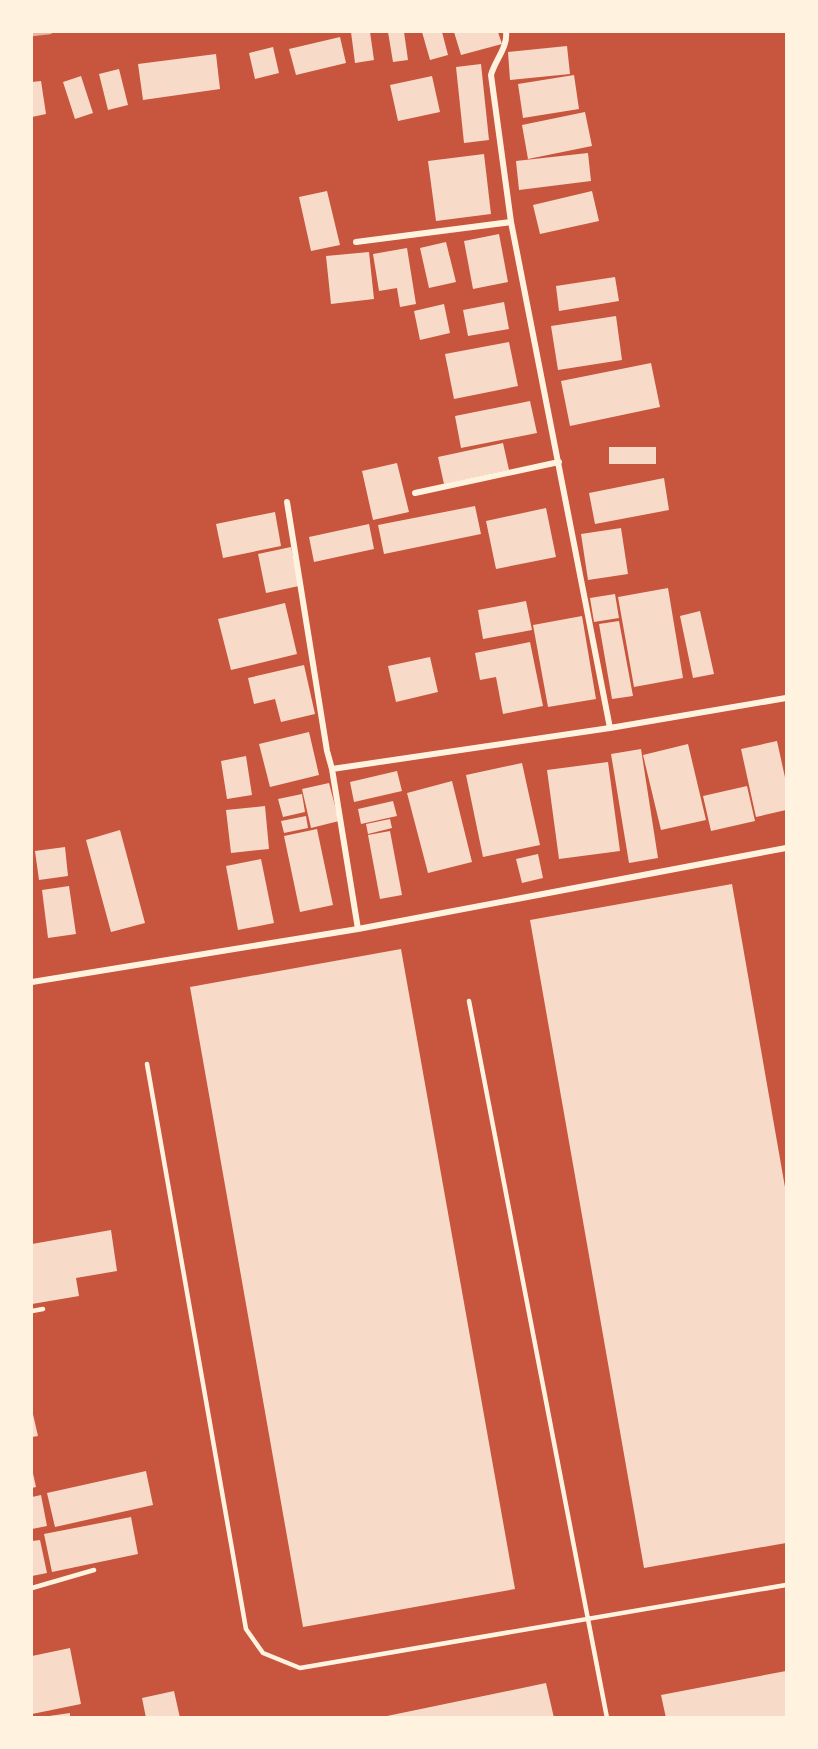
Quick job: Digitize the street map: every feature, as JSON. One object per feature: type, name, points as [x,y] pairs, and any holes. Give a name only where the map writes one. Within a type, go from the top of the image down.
[{"type":"street","points":[[506,32],[506,44],[493,65],[491,75],[511,222],[610,728]]},
{"type":"street","points":[[356,242],[511,222]]},
{"type":"street","points":[[415,493],[559,462]]},
{"type":"street","points":[[287,502],[358,928]]},
{"type":"street","points":[[332,769],[610,728],[786,698]]},
{"type":"street","points":[[32,982],[358,928],[786,848]]},
{"type":"lane","points":[[469,1001],[607,1718]]},
{"type":"lane","points":[[147,1064],[246,1629],[263,1653],[300,1668],[786,1585]]},
{"type":"lane","points":[[32,1311],[44,1309]]},
{"type":"lane","points":[[32,1588],[94,1570]]},
{"type":"building","points":[[351,32],[370,32],[374,60],[355,63]]},
{"type":"building","points":[[388,32],[404,32],[408,60],[393,62]]},
{"type":"building","points":[[422,32],[442,32],[448,55],[430,60]]},
{"type":"building","points":[[454,32],[498,32],[502,44],[461,55]]},
{"type":"building","points":[[340,37],[346,63],[296,75],[289,49]]},
{"type":"building","points":[[567,46],[570,74],[510,80],[508,52]]},
{"type":"building","points":[[273,47],[279,73],[255,79],[249,53]]},
{"type":"building","points":[[216,54],[220,89],[143,100],[138,64]]},
{"type":"building","points":[[481,64],[489,140],[464,143],[456,67]]},
{"type":"building","points":[[119,69],[128,105],[108,110],[99,74]]},
{"type":"building","points":[[574,75],[579,109],[523,118],[518,84]]},
{"type":"building","points":[[81,76],[93,113],[75,119],[63,82]]},
{"type":"building","points":[[432,76],[440,112],[398,121],[390,85]]},
{"type":"building","points":[[41,81],[46,114],[32,117],[32,82]]},
{"type":"building","points":[[585,112],[592,146],[528,159],[522,125]]},
{"type":"building","points":[[588,153],[591,181],[519,190],[516,161]]},
{"type":"building","points":[[484,154],[491,214],[436,221],[428,161]]},
{"type":"building","points":[[327,191],[340,245],[311,251],[299,197]]},
{"type":"building","points":[[592,191],[599,221],[540,234],[533,205]]},
{"type":"building","points":[[499,234],[508,282],[473,289],[464,241]]},
{"type":"building","points":[[446,242],[456,282],[429,288],[420,248]]},
{"type":"building","points":[[407,248],[416,304],[400,307],[397,288],[379,291],[373,254]]},
{"type":"building","points":[[369,252],[374,299],[331,304],[326,256]]},
{"type":"building","points":[[615,277],[619,301],[559,311],[556,286]]},
{"type":"building","points":[[504,302],[509,329],[468,336],[463,310]]},
{"type":"building","points":[[444,304],[450,333],[420,340],[414,311]]},
{"type":"building","points":[[616,316],[622,360],[558,370],[551,326]]},
{"type":"building","points":[[509,342],[518,386],[454,399],[445,354]]},
{"type":"building","points":[[651,363],[660,407],[570,426],[561,381]]},
{"type":"building","points":[[530,401],[537,433],[461,448],[455,416]]},
{"type":"building","points":[[503,443],[509,470],[444,484],[438,457]]},
{"type":"building","points":[[609,447],[656,447],[656,464],[609,464]]},
{"type":"building","points":[[397,463],[409,512],[373,520],[362,471]]},
{"type":"building","points":[[664,478],[669,510],[595,524],[589,493]]},
{"type":"building","points":[[475,506],[481,534],[384,554],[378,525]]},
{"type":"building","points":[[546,508],[556,557],[496,569],[486,521]]},
{"type":"building","points":[[275,512],[281,546],[223,558],[216,524]]},
{"type":"building","points":[[369,524],[374,549],[314,562],[309,537]]},
{"type":"building","points":[[621,528],[628,574],[588,580],[581,534]]},
{"type":"building","points":[[291,547],[299,586],[266,593],[258,554]]},
{"type":"building","points":[[668,588],[683,678],[634,687],[618,597]]},
{"type":"building","points":[[615,594],[619,618],[594,622],[590,598]]},
{"type":"building","points":[[526,601],[532,630],[483,639],[478,610]]},
{"type":"building","points":[[285,603],[297,654],[231,670],[218,619]]},
{"type":"building","points":[[700,611],[714,674],[693,678],[680,616]]},
{"type":"building","points":[[582,616],[596,699],[548,707],[533,625]]},
{"type":"building","points":[[619,621],[633,696],[612,699],[599,624]]},
{"type":"building","points":[[530,642],[543,706],[503,714],[496,677],[480,680],[475,653]]},
{"type":"building","points":[[430,657],[438,692],[396,702],[388,666]]},
{"type":"building","points":[[304,665],[315,714],[281,722],[275,699],[254,704],[248,678]]},
{"type":"building","points":[[309,732],[319,775],[270,787],[259,744]]},
{"type":"building","points":[[777,741],[786,782],[786,810],[756,817],[741,749]]},
{"type":"building","points":[[688,744],[706,820],[661,830],[643,755]]},
{"type":"building","points":[[641,749],[658,858],[629,863],[611,754]]},
{"type":"building","points":[[246,756],[252,795],[227,799],[221,761]]},
{"type":"building","points":[[608,762],[620,851],[559,859],[547,770]]},
{"type":"building","points":[[522,763],[540,845],[483,857],[466,775]]},
{"type":"building","points":[[397,771],[402,791],[354,802],[350,782]]},
{"type":"building","points":[[452,781],[472,862],[428,873],[407,793]]},
{"type":"building","points":[[329,783],[339,821],[311,828],[302,789]]},
{"type":"building","points":[[747,786],[755,821],[711,831],[703,796]]},
{"type":"building","points":[[302,794],[305,812],[283,817],[278,799]]},
{"type":"building","points":[[393,801],[397,816],[361,824],[358,809]]},
{"type":"building","points":[[265,806],[269,849],[231,853],[226,810]]},
{"type":"building","points":[[306,816],[308,828],[284,833],[281,821]]},
{"type":"building","points":[[390,819],[392,828],[368,834],[366,824]]},
{"type":"building","points":[[317,829],[333,905],[300,912],[284,836]]},
{"type":"building","points":[[120,830],[145,923],[111,932],[86,840]]},
{"type":"building","points":[[390,831],[402,895],[380,899],[368,835]]},
{"type":"building","points":[[65,847],[68,876],[39,880],[35,851]]},
{"type":"building","points":[[538,854],[543,878],[522,883],[516,859]]},
{"type":"building","points":[[261,859],[274,923],[238,930],[226,866]]},
{"type":"building","points":[[732,884],[786,1193],[786,1543],[644,1568],[530,920]]},
{"type":"building","points":[[69,886],[76,934],[48,938],[42,890]]},
{"type":"building","points":[[401,949],[515,1589],[303,1627],[190,987]]},
{"type":"building","points":[[111,1230],[117,1271],[76,1278],[79,1296],[32,1304],[32,1244]]},
{"type":"building","points":[[32,1410],[38,1436],[32,1437]]},
{"type":"building","points":[[32,1469],[36,1487],[32,1488]]},
{"type":"building","points":[[146,1471],[153,1505],[55,1527],[47,1493]]},
{"type":"building","points":[[41,1495],[47,1526],[32,1529],[32,1497]]},
{"type":"building","points":[[131,1517],[138,1554],[52,1572],[44,1534]]},
{"type":"building","points":[[40,1540],[47,1573],[32,1576],[32,1541]]},
{"type":"building","points":[[70,1648],[81,1704],[32,1714],[32,1656]]},
{"type":"building","points":[[786,1671],[786,1718],[666,1718],[661,1695]]},
{"type":"building","points":[[546,1683],[554,1718],[387,1718],[387,1716]]},
{"type":"building","points":[[174,1691],[180,1718],[146,1718],[142,1698]]},
{"type":"building","points":[[70,1713],[70,1718],[50,1718],[49,1716]]},
{"type":"railway","points":[[32,34],[50,32]]}]
